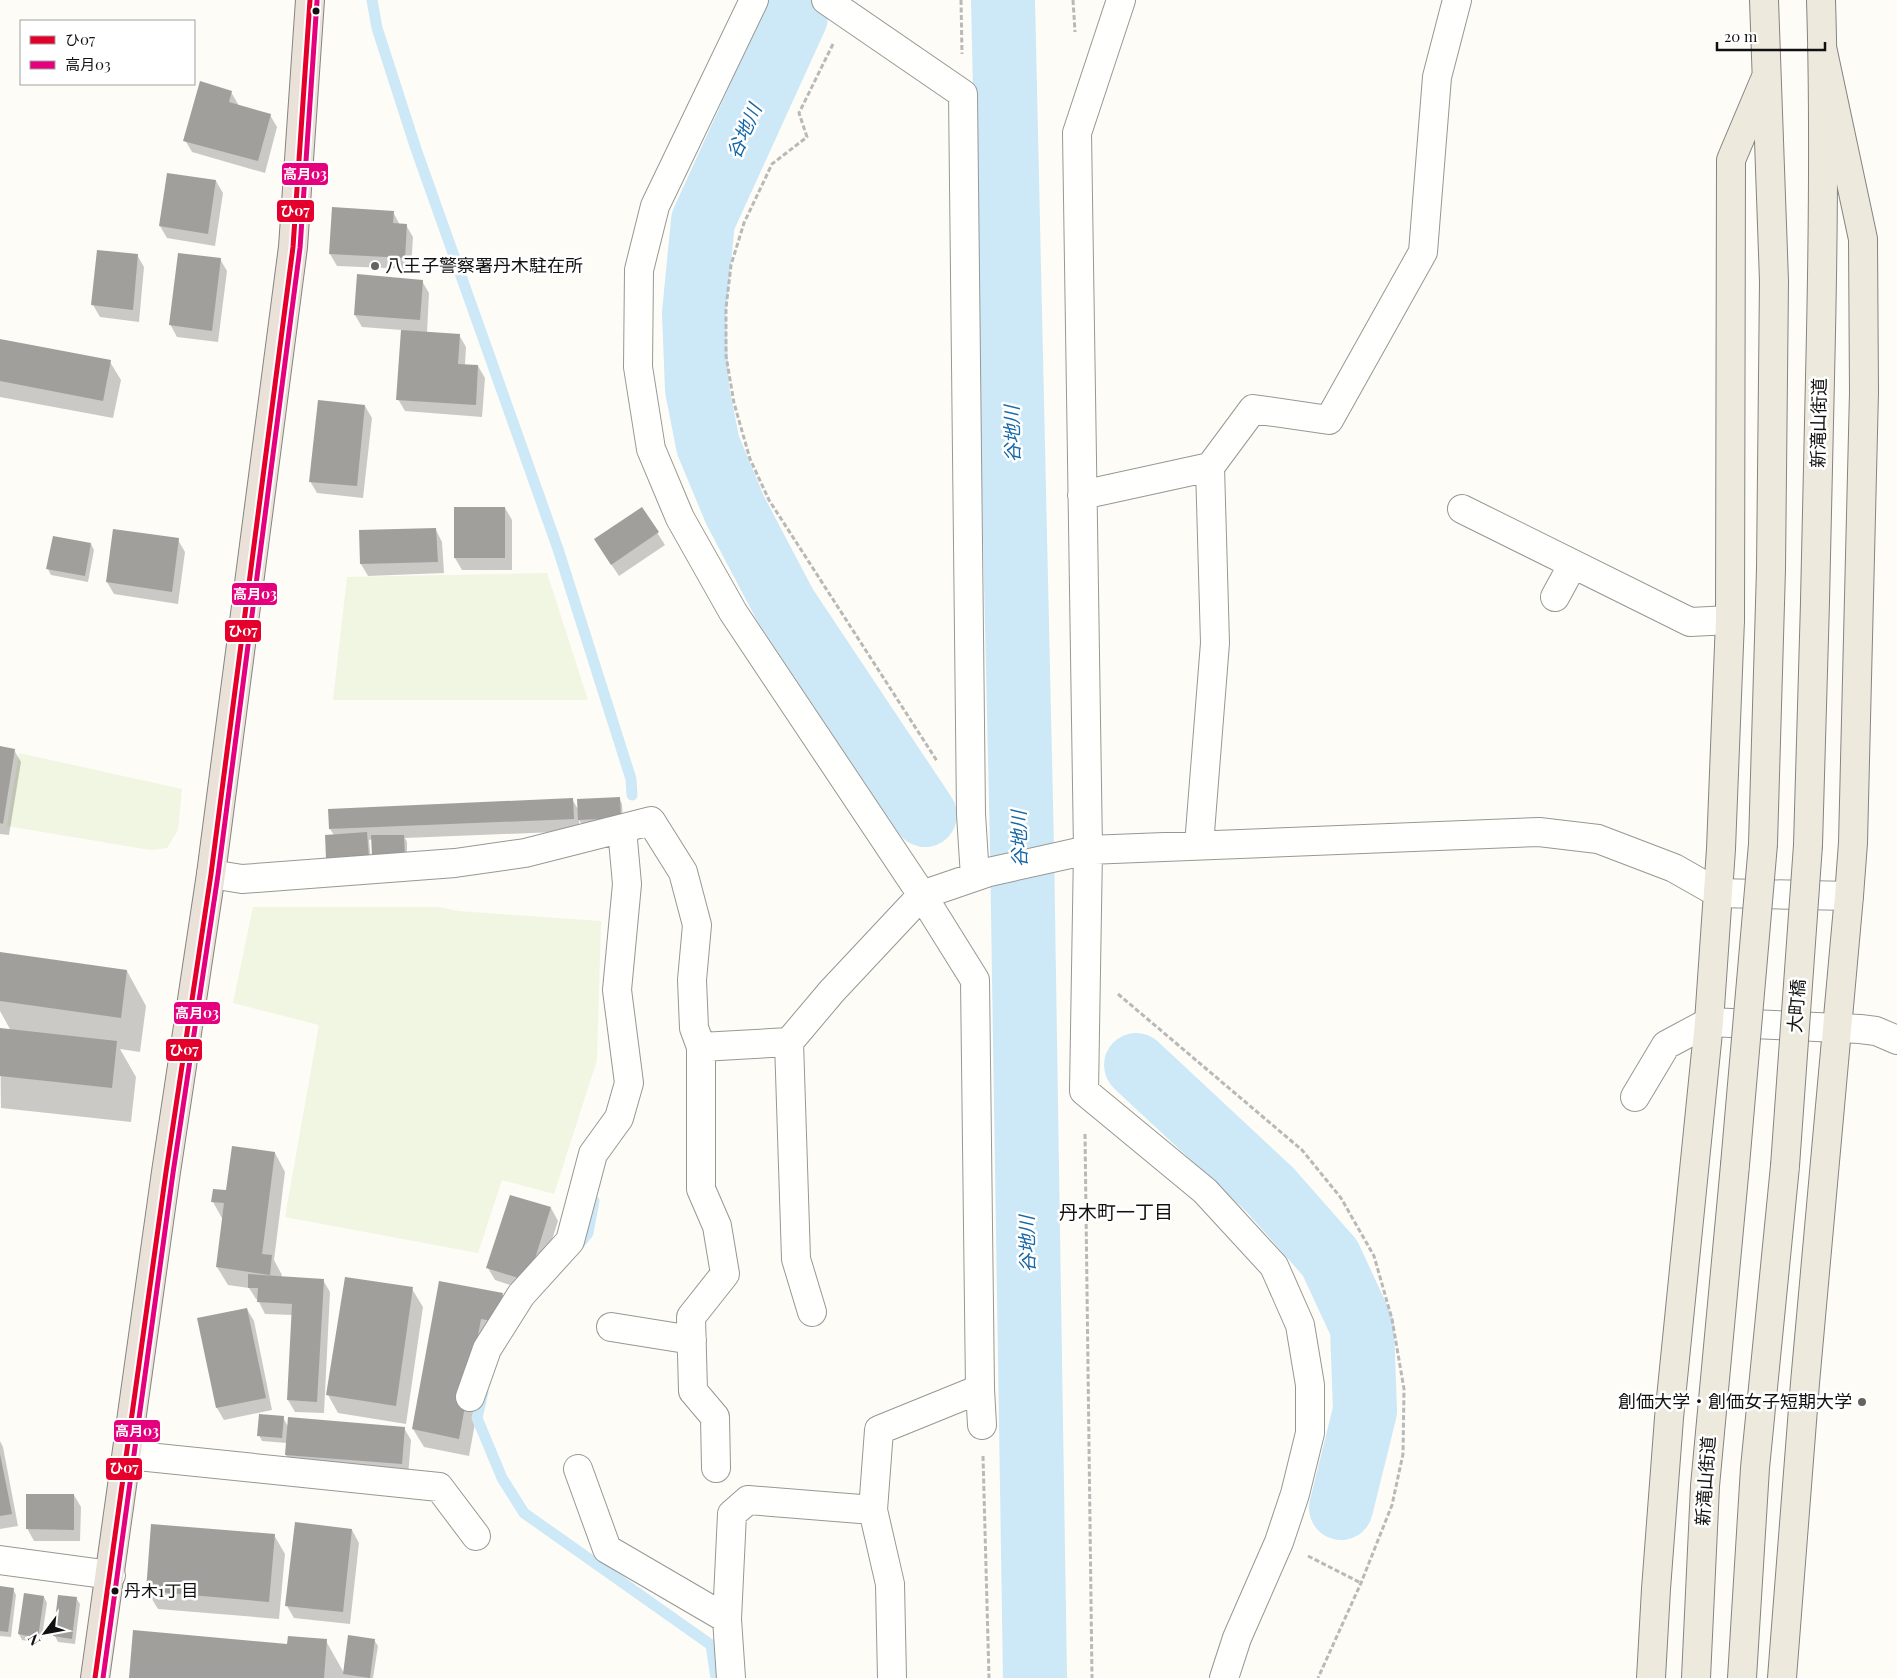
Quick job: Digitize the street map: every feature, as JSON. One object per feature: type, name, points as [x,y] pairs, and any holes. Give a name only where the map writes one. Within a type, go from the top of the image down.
[{"type":"highway","points":[[96,1678],[168,1163],[211,874],[265,447],[293,247],[310,0]]},
{"type":"main road","points":[[1651,1678],[1669,1418],[1710,1022],[1718,893],[1730,620],[1731,160],[1766,77],[1764,0]]},
{"type":"main road","name":"新滝山街道","points":[[1808,845],[1817,564],[1822,279],[1822,47],[1820,0]]},
{"type":"main road","points":[[1782,1678],[1853,844],[1864,392],[1863,239],[1822,47]]},
{"type":"main road","name":"新滝山街道","points":[[1696,1678],[1705,1486],[1763,844],[1771,569],[1774,281],[1766,77]]},
{"type":"main road","name":"大町橋","points":[[1742,1678],[1755,1468],[1785,1166],[1808,845]]},
{"type":"street","points":[[754,0],[654,206],[639,270],[638,367],[651,449],[680,518],[733,612],[922,895],[975,980],[982,1425]]},
{"type":"street","points":[[1121,0],[1077,133],[1082,495],[1077,852],[1084,1091],[1205,1191],[1274,1266],[1300,1325],[1310,1385],[1310,1433],[1295,1494],[1279,1542],[1237,1638],[1224,1678]]},
{"type":"street","points":[[1199,846],[1215,643],[1210,467],[1253,409],[1329,420],[1423,252],[1437,77],[1457,0]]},
{"type":"street","points":[[836,7],[963,94],[971,814],[982,874]]},
{"type":"street","points":[[1082,495],[1210,467]]},
{"type":"street","points":[[1462,509],[1690,622],[1730,620]]},
{"type":"street","points":[[1555,597],[1573,564]]},
{"type":"street","points":[[211,874],[242,880],[455,863],[524,853],[651,821],[682,872],[697,924],[692,980],[694,1028],[701,1047],[701,1189],[718,1226],[725,1274],[692,1317],[693,1391],[714,1417],[716,1468]]},
{"type":"street","points":[[470,1398],[487,1349],[521,1295],[570,1242],[593,1154],[619,1118],[629,1083],[616,990],[628,884],[622,829]]},
{"type":"street","points":[[812,1312],[796,1259],[789,1042],[832,991],[922,895],[982,874],[1077,852],[1539,832],[1598,838],[1674,868],[1718,893],[1849,896]]},
{"type":"street","points":[[1635,1097],[1666,1045],[1710,1022],[1876,1031],[1897,1040]]},
{"type":"street","points":[[701,1047],[789,1042]]},
{"type":"street","points":[[611,1327],[692,1340]]},
{"type":"street","points":[[892,1678],[890,1584],[873,1510],[879,1430],[980,1389]]},
{"type":"street","points":[[128,1455],[439,1487],[476,1536]]},
{"type":"street","points":[[578,1469],[607,1549],[727,1619]]},
{"type":"street","points":[[731,1678],[727,1619],[732,1514],[748,1500],[873,1510]]},
{"type":"street","points":[[0,1560],[111,1575]]},
{"type":"path","points":[[961,0],[963,94]]},
{"type":"path","points":[[836,7],[799,113],[807,137],[772,164],[744,223],[731,265],[726,308],[726,356],[734,403],[750,460],[769,500],[939,764]]},
{"type":"path","points":[[1084,1091],[1092,1678]]},
{"type":"path","points":[[982,1425],[989,1678]]},
{"type":"path","points":[[1279,1542],[1361,1583]]},
{"type":"green space","points":[[547,573],[588,700],[333,700],[347,577]]},
{"type":"green space","points":[[19,753],[182,789],[178,830],[167,848],[150,850],[7,826]]},
{"type":"green space","points":[[253,907],[439,907],[458,911],[601,921],[597,1060],[554,1194],[502,1180],[478,1253],[285,1217],[319,1025],[233,1003]]},
{"type":"building","points":[[200,81],[232,91],[229,102],[271,114],[258,161],[183,141]]},
{"type":"building","points":[[167,173],[216,180],[208,234],[159,226]]},
{"type":"building","points":[[332,207],[394,211],[393,223],[407,224],[405,258],[329,254]]},
{"type":"building","points":[[97,250],[138,254],[133,310],[91,305]]},
{"type":"building","points":[[178,253],[221,258],[212,331],[169,325]]},
{"type":"building","points":[[357,274],[423,280],[420,320],[354,315]]},
{"type":"building","points":[[401,330],[460,334],[458,364],[478,365],[476,405],[396,400]]},
{"type":"building","points":[[0,339],[111,360],[103,401],[0,381]]},
{"type":"building","points":[[318,400],[365,405],[357,486],[309,482]]},
{"type":"building","points":[[454,507],[505,507],[505,558],[454,558]]},
{"type":"building","points":[[642,507],[659,532],[611,565],[594,539]]},
{"type":"building","points":[[436,528],[438,562],[360,564],[359,530]]},
{"type":"building","points":[[113,529],[179,538],[172,592],[106,582]]},
{"type":"building","points":[[53,536],[91,543],[85,576],[46,569]]},
{"type":"building","points":[[0,746],[15,749],[3,824],[0,823]]},
{"type":"building","points":[[620,797],[621,818],[578,820],[577,799]]},
{"type":"building","points":[[573,798],[574,819],[329,829],[328,809]]},
{"type":"building","points":[[367,832],[369,858],[326,859],[325,835]]},
{"type":"building","points":[[371,835],[404,835],[405,856],[372,857]]},
{"type":"building","points":[[0,952],[127,970],[121,1018],[0,1001]]},
{"type":"building","points":[[0,1028],[117,1041],[112,1088],[0,1076]]},
{"type":"building","points":[[232,1146],[275,1152],[262,1254],[272,1255],[270,1275],[216,1267],[224,1203],[211,1202],[213,1189],[226,1190]]},
{"type":"building","points":[[510,1195],[551,1207],[528,1281],[486,1268]]},
{"type":"building","points":[[248,1274],[324,1279],[317,1402],[287,1400],[292,1304],[257,1302],[258,1288],[248,1288]]},
{"type":"building","points":[[345,1277],[413,1287],[396,1406],[326,1395]]},
{"type":"building","points":[[439,1281],[503,1293],[498,1322],[481,1319],[459,1439],[412,1429]]},
{"type":"building","points":[[247,1308],[266,1398],[216,1408],[197,1318]]},
{"type":"building","points":[[259,1414],[284,1416],[282,1438],[257,1436]]},
{"type":"building","points":[[288,1417],[405,1427],[402,1464],[285,1455]]},
{"type":"building","points":[[0,1454],[12,1514],[0,1516]]},
{"type":"building","points":[[26,1494],[74,1494],[74,1530],[26,1529]]},
{"type":"building","points":[[295,1522],[352,1529],[343,1612],[285,1606]]},
{"type":"building","points":[[151,1524],[275,1534],[269,1602],[146,1591]]},
{"type":"building","points":[[0,1586],[14,1588],[8,1632],[0,1631]]},
{"type":"building","points":[[24,1593],[44,1596],[38,1638],[18,1634]]},
{"type":"building","points":[[58,1595],[77,1597],[72,1639],[53,1636]]},
{"type":"building","points":[[133,1630],[287,1644],[288,1636],[327,1639],[324,1678],[129,1678]]},
{"type":"building","points":[[348,1635],[375,1639],[370,1678],[343,1674]]},
{"type":"waterway","points":[[372,0],[377,28],[416,149],[558,549],[631,779],[632,795]]},
{"type":"waterway","name":"谷地川","points":[[1003,0],[1022,848],[1035,1678]]},
{"type":"waterway","name":"谷地川","points":[[796,17],[703,221],[694,313],[697,389],[708,445],[735,510],[785,605],[925,815]]},
{"type":"waterway","name":"谷地川","points":[[1136,1065],[1270,1190],[1330,1258],[1362,1327],[1365,1411],[1341,1508]]},
{"type":"waterway","points":[[576,1248],[588,1233],[594,1201]]},
{"type":"waterway","points":[[483,1392],[477,1418],[502,1478],[524,1513],[711,1645],[716,1678]]},
{"type":"transit line","name":"ひ07","points":[[95,1678],[166,1172],[211,874],[293,247],[310,0]]},
{"type":"transit line","name":"高月03","points":[[103,1678],[173,1173],[218,875],[300,248],[317,1]]},
{"type":"place","name":"八王子警察署丹木駐在所","points":[[375,266]]},
{"type":"place","name":"創価大学・創価女子短期大学","points":[[1862,1402]]},
{"type":"place","name":"丹木1丁目","points":[[115,1591]]},
{"type":"district","name":"丹木町一丁目","points":[[1116,1212]]}]
